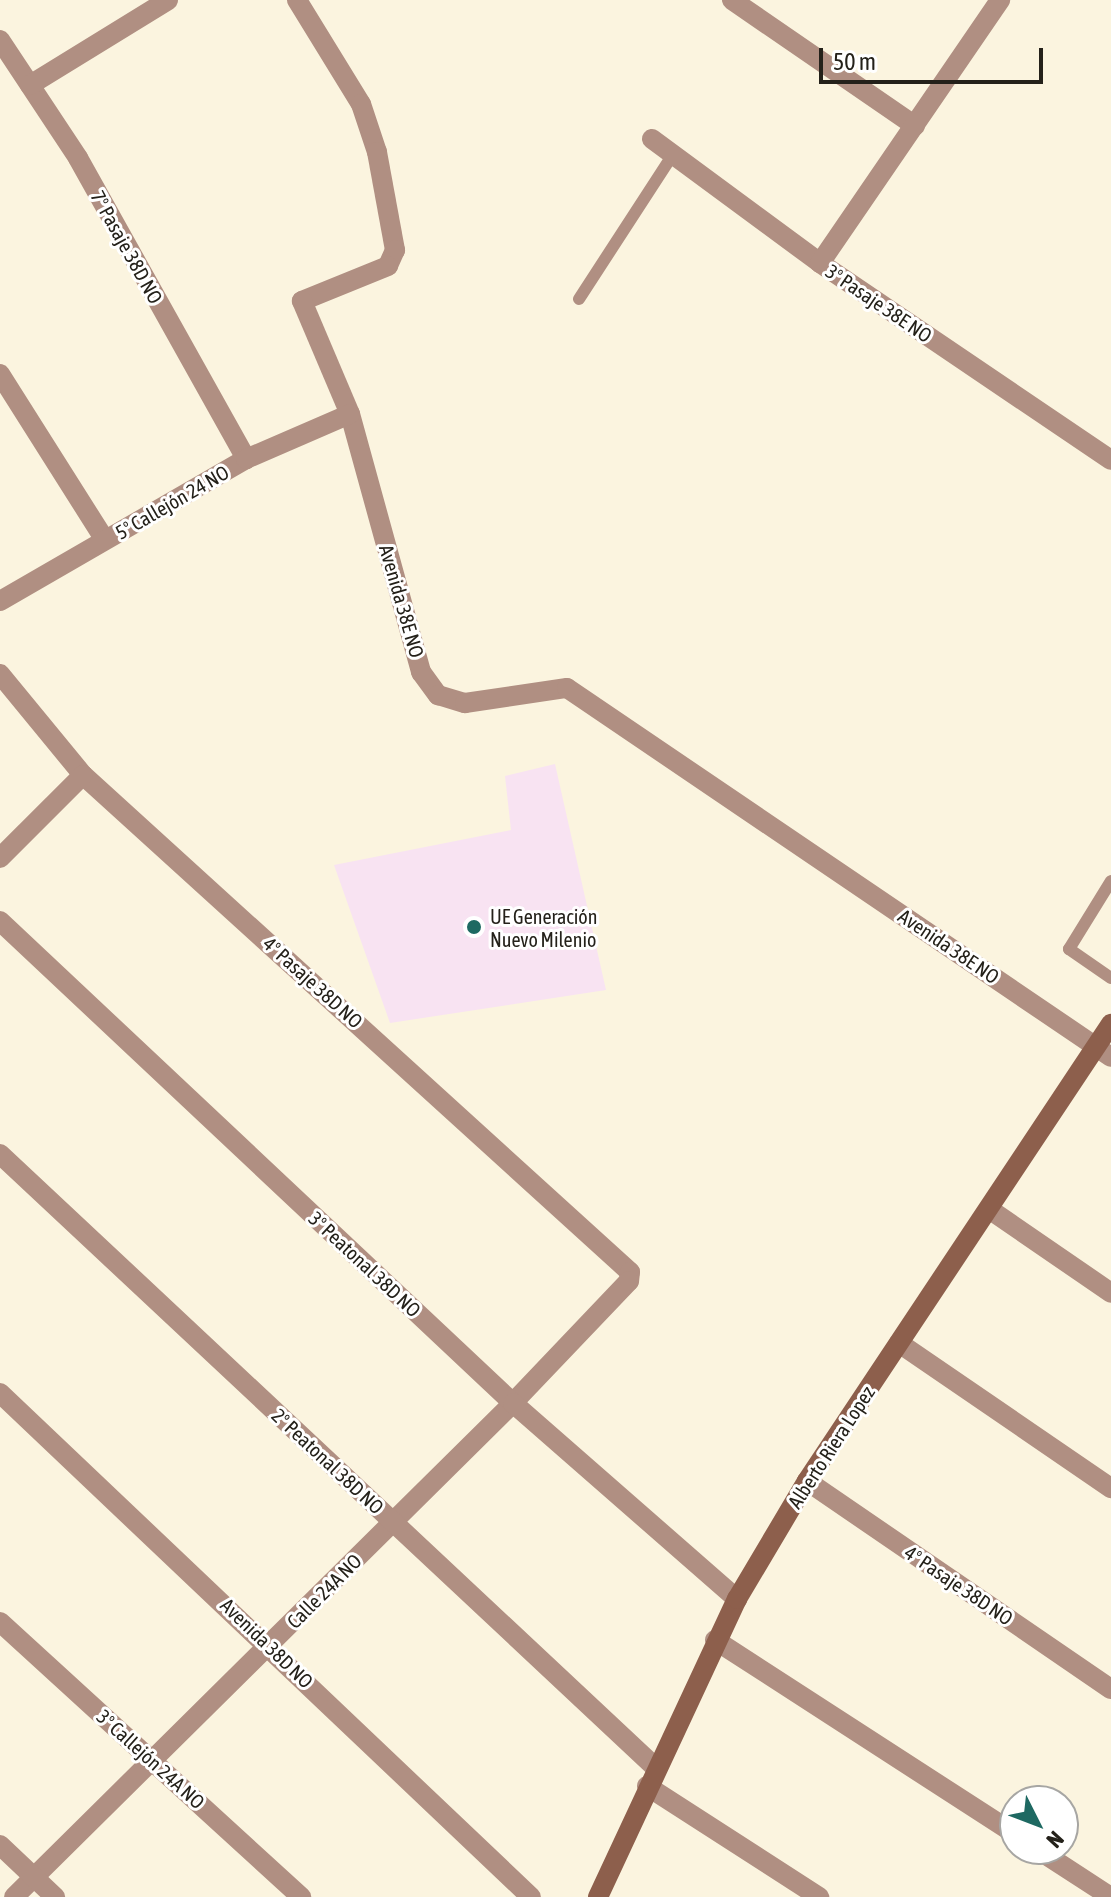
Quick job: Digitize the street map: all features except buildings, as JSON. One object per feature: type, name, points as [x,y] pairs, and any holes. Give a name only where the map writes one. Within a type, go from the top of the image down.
[{"type":"main road","name":"Alberto Riera Lopez","points":[[598,1897],[715,1640],[737,1599],[807,1481],[899,1343],[989,1209],[1104,1052],[1111,1024]]},
{"type":"street","points":[[30,85],[168,0]]},
{"type":"street","name":"Avenida 38E NO","points":[[297,0],[361,104],[377,152],[395,250],[388,266],[302,301],[350,414],[421,672],[438,695],[465,703],[567,688],[1104,1052]]},
{"type":"street","points":[[732,0],[915,126]]},
{"type":"street","points":[[820,263],[1000,0]]},
{"type":"street","name":"7° Pasaje 38D NO","points":[[0,40],[78,158],[246,459]]},
{"type":"street","name":"3° Pasaje 38E NO","points":[[652,139],[820,263],[1111,460]]},
{"type":"street","points":[[0,374],[105,540]]},
{"type":"street","name":"5° Callejón 24 NO","points":[[0,601],[246,459],[350,414]]},
{"type":"street","name":"4° Pasaje 38D NO","points":[[0,674],[83,775],[626,1263],[629,1281]]},
{"type":"street","points":[[0,858],[83,775]]},
{"type":"street","name":"3° Peatonal 38D NO","points":[[0,921],[513,1403],[737,1599]]},
{"type":"street","name":"2° Peatonal 38D NO","points":[[0,1154],[394,1522],[652,1777],[819,1897]]},
{"type":"street","points":[[989,1209],[1111,1293]]},
{"type":"street","name":"Calle 24A NO","points":[[14,1897],[513,1403],[629,1281]]},
{"type":"street","points":[[899,1343],[1111,1488]]},
{"type":"street","name":"Avenida 38D NO","points":[[0,1393],[269,1645],[531,1897]]},
{"type":"street","name":"4° Pasaje 38D NO","points":[[807,1481],[1111,1689]]},
{"type":"street","name":"3° Callejón 24A NO","points":[[0,1622],[301,1897]]},
{"type":"street","points":[[715,1640],[999,1824]]},
{"type":"street","points":[[0,1845],[55,1897]]},
{"type":"street","points":[[1062,1865],[1111,1897]]},
{"type":"lane","points":[[579,299],[673,154]]},
{"type":"lane","points":[[1111,881],[1069,949],[1111,978]]},
{"type":"shaded area","name":"UE Generación Nuevo Milenio","points":[[555,764],[606,990],[390,1023],[334,865],[511,830],[505,776]]},
{"type":"place","name":"UE Generación Nuevo Milenio","points":[[474,927]]}]
